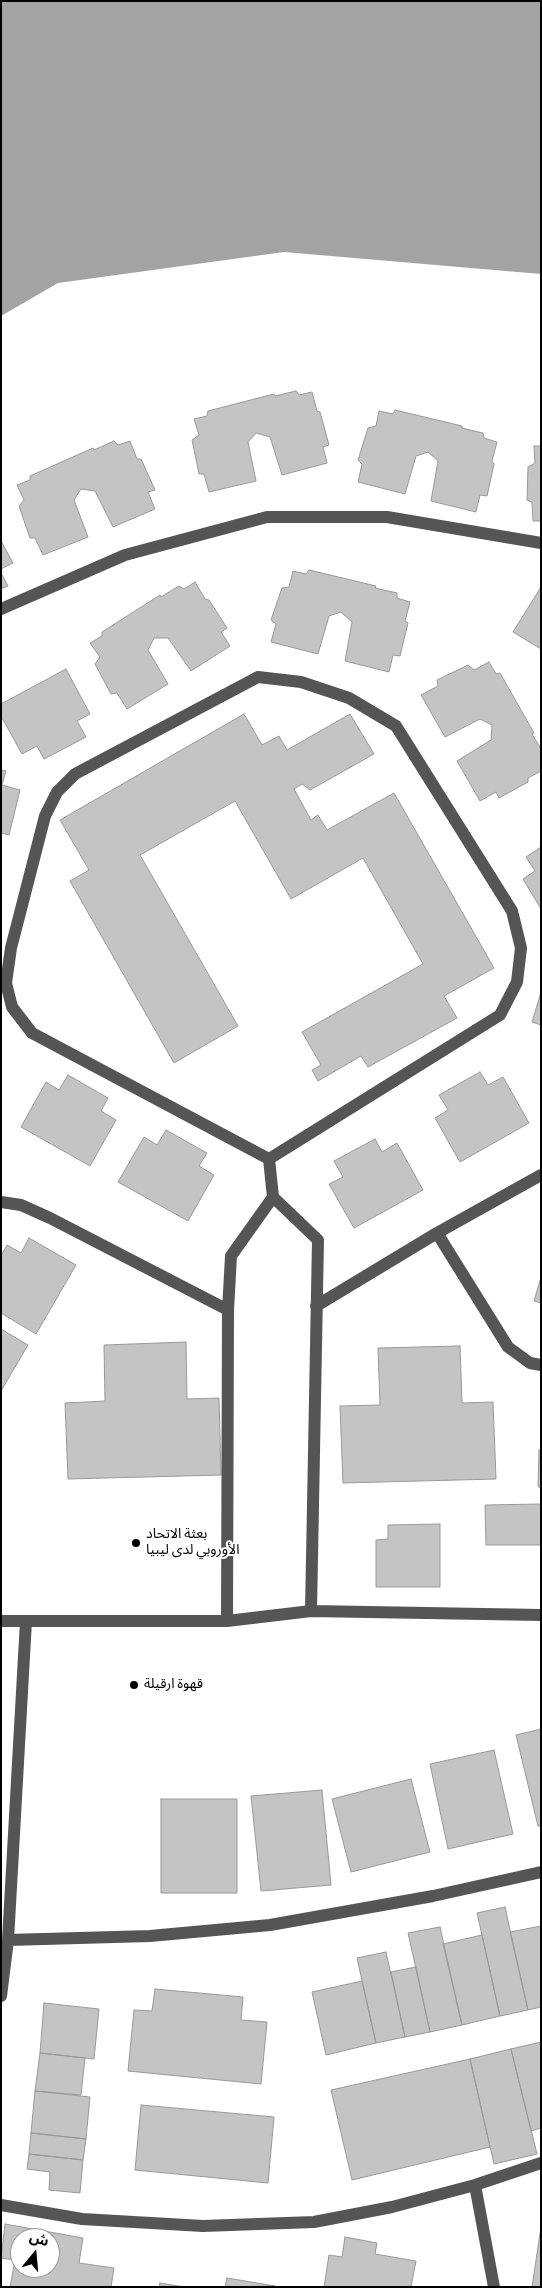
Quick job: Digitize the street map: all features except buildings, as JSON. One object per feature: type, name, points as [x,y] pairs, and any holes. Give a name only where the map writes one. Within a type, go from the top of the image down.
[{"type":"street","points":[[1,609],[125,555],[266,517],[387,517],[541,543]]},
{"type":"street","points":[[258,677],[301,682],[350,698],[396,726],[512,911],[521,948],[517,982],[500,1015],[270,1159],[32,1033],[12,1007],[6,983],[10,948],[45,816],[56,792],[75,774],[258,677]]},
{"type":"street","points":[[227,1621],[228,1310],[231,1256],[273,1197],[270,1159]]},
{"type":"street","points":[[316,1306],[437,1233],[541,1175]]},
{"type":"street","points":[[273,1197],[318,1240],[311,1612]]},
{"type":"street","points":[[1,1202],[21,1205],[50,1218],[228,1310]]},
{"type":"street","points":[[437,1233],[508,1347],[530,1363],[541,1365]]},
{"type":"street","points":[[1,1621],[227,1621],[311,1612],[541,1615]]},
{"type":"street","points":[[1,1996],[8,1940],[26,1621]]},
{"type":"street","points":[[8,1940],[150,1936],[270,1924],[433,1896],[541,1872]]},
{"type":"street","points":[[1,2205],[82,2219],[203,2226],[314,2222],[392,2206],[475,2185],[541,2163]]},
{"type":"street","points":[[475,2185],[494,2287]]},
{"type":"shaded area","points":[[1,1],[541,1],[541,274],[284,252],[58,283],[1,316]]},
{"type":"place","name":"بعثة الاتحاد الأوروبي لدى ليبيا","points":[[136,1543]]},
{"type":"place","name":"قهوة ارقيلة","points":[[134,1685]]}]
